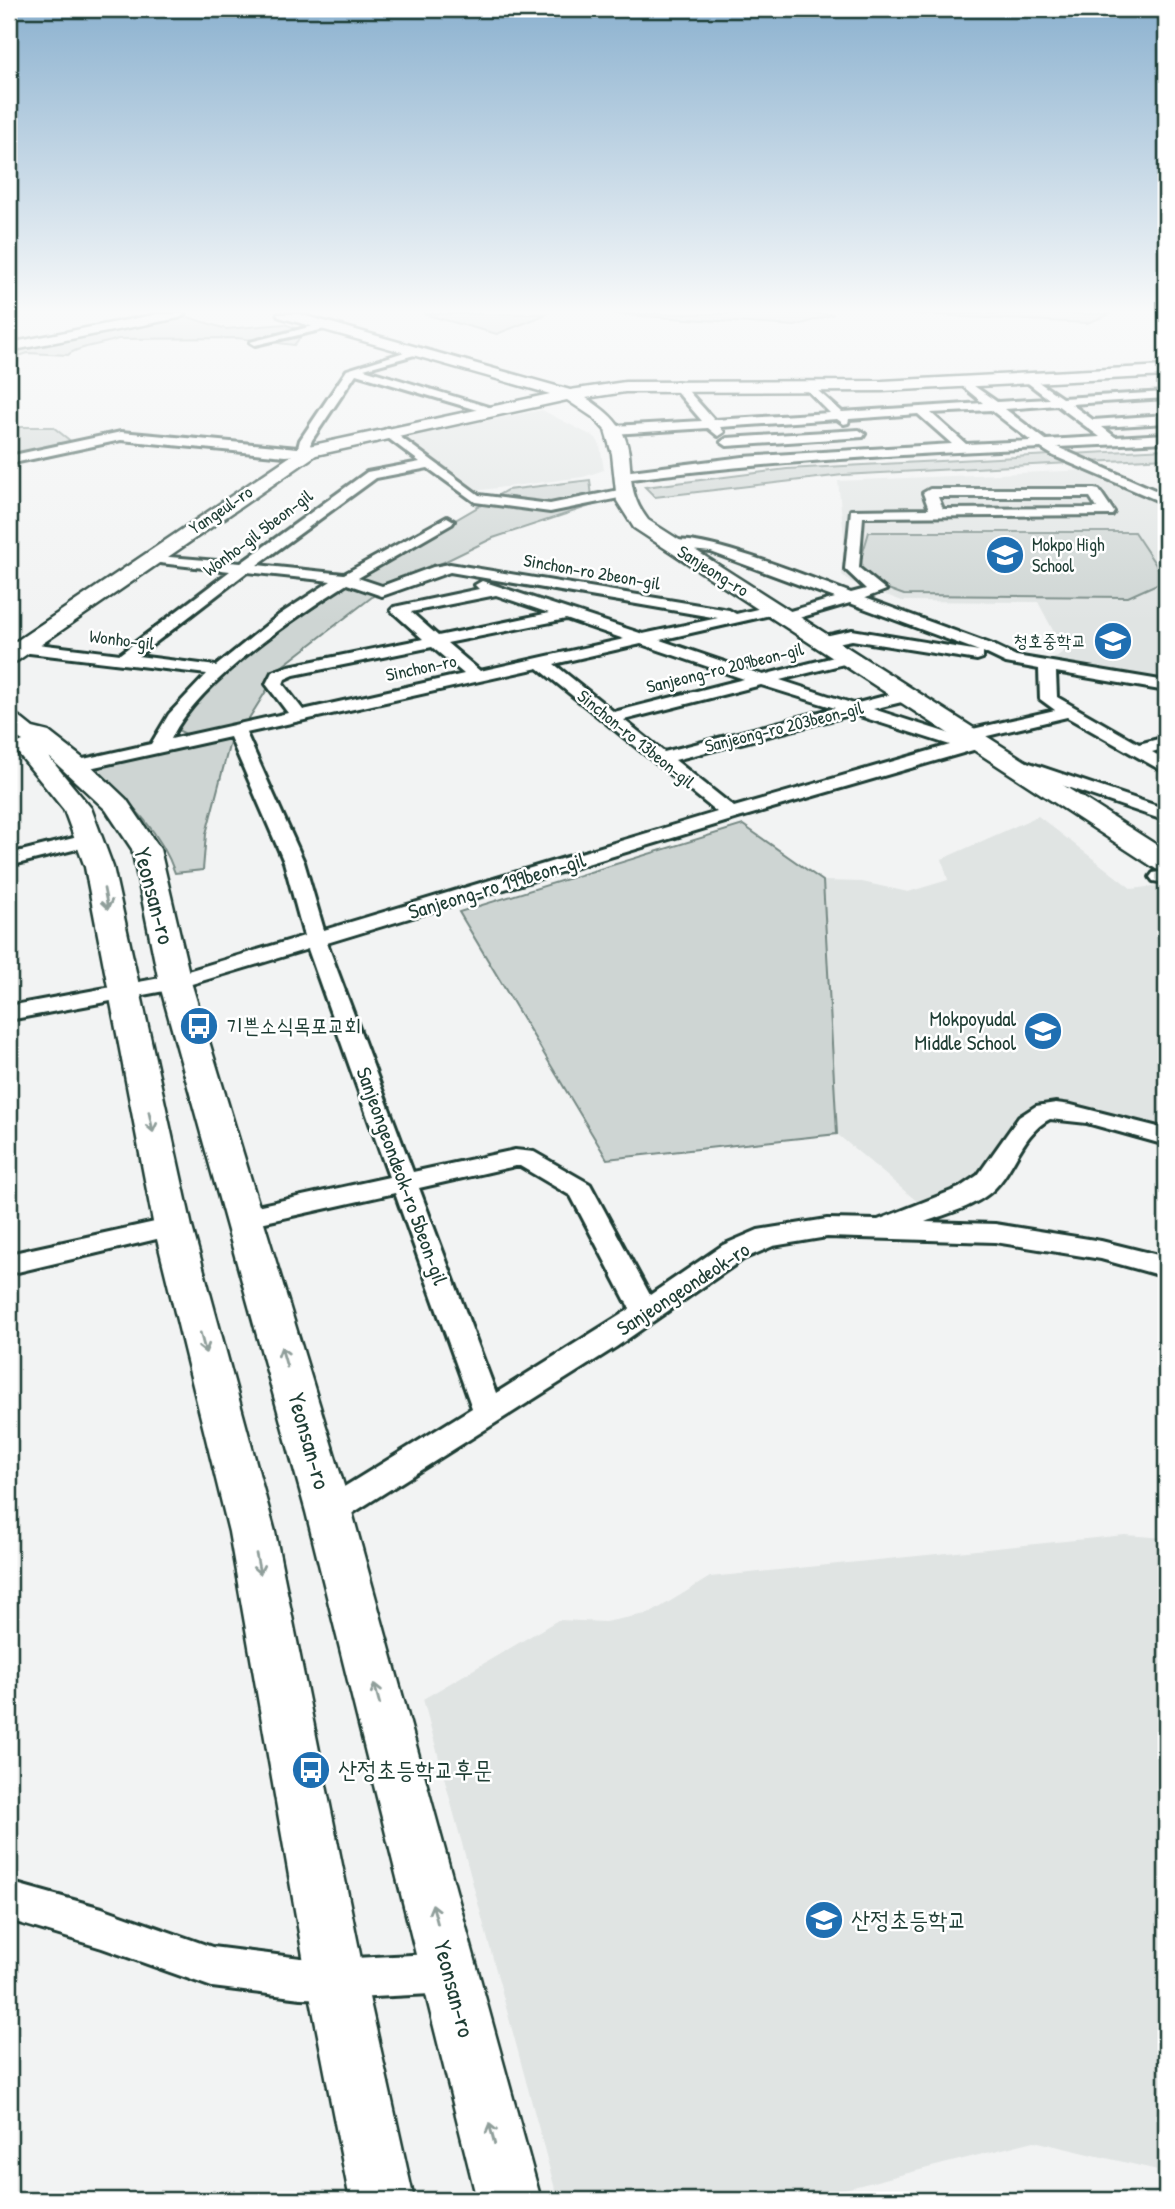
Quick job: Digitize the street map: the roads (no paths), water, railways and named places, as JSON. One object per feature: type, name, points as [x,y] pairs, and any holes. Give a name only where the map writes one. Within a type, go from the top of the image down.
[{"type":"street","points":[[310,451],[303,446],[322,417]]},
{"type":"street","name":"Yangeul-ro","points":[[15,651],[310,451],[461,417]]},
{"type":"street","points":[[601,417],[614,430],[789,417]]},
{"type":"street","points":[[706,417],[743,461]]},
{"type":"street","points":[[841,417],[878,452]]},
{"type":"street","points":[[928,417],[963,448]]},
{"type":"street","points":[[1008,417],[1066,457],[1163,496]]},
{"type":"street","points":[[1080,417],[1113,441]]},
{"type":"street","points":[[1089,424],[1166,419]]},
{"type":"street","name":"Sanjeong-ro","points":[[614,430],[625,502],[635,518],[670,544],[1014,763],[1164,872]]},
{"type":"street","points":[[388,432],[475,498],[538,508],[557,507],[623,485],[743,461],[1166,438]]},
{"type":"street","points":[[727,442],[859,434]]},
{"type":"street","points":[[9,460],[121,436],[285,452],[310,451]]},
{"type":"street","name":"Wonho-gil 5beon-gil","points":[[123,660],[372,475],[429,464]]},
{"type":"street","points":[[930,493],[1094,493],[1107,512],[938,513],[930,493]]},
{"type":"street","name":"Sinchon-ro","points":[[76,766],[740,617],[780,613],[851,599],[878,590],[862,580],[852,569],[856,513],[938,513]]},
{"type":"street","points":[[159,748],[168,726],[219,671],[260,637],[344,578],[447,521]]},
{"type":"street","points":[[670,544],[713,548],[987,648],[1012,660]]},
{"type":"street","points":[[151,558],[344,578],[382,591],[438,570],[852,709],[962,743],[976,738]]},
{"type":"street","name":"Sinchon-ro 2beon-gil","points":[[438,570],[467,570],[740,617]]},
{"type":"street","points":[[477,677],[399,610],[497,590]]},
{"type":"street","points":[[299,716],[274,684],[278,676],[289,671],[569,614]]},
{"type":"street","points":[[822,641],[852,635],[1166,686]]},
{"type":"street","name":"Wonho-gil","points":[[15,651],[219,671]]},
{"type":"street","name":"Sanjeong-ro 209beon-gil","points":[[608,718],[850,658]]},
{"type":"street","name":"Sinchon-ro 13beon-gil","points":[[542,663],[731,814]]},
{"type":"street","points":[[1047,666],[1049,699],[1166,768]]},
{"type":"street","name":"Sanjeong-ro 203beon-gil","points":[[661,758],[908,695]]},
{"type":"street","name":"Sanjeong-ro 199beon-gil","points":[[9,1013],[175,982],[1070,711]]},
{"type":"street","name":"Yeonsan-ro","points":[[17,728],[40,737],[76,766],[116,805],[146,849],[175,982],[329,1512],[509,2200]]},
{"type":"street","name":"Yeonsan-ro","points":[[17,728],[21,742],[55,778],[77,808],[99,867],[173,1227],[252,1532],[336,1979],[382,2200]]},
{"type":"street","name":"Sanjeongeondeok-ro 5beon-gil","points":[[236,731],[294,862],[316,941],[488,1412]]},
{"type":"street","points":[[1136,751],[1166,742]]},
{"type":"street","points":[[1014,763],[1166,815]]},
{"type":"street","points":[[9,860],[90,840]]},
{"type":"street","points":[[880,1229],[971,1193],[985,1183],[1028,1122],[1042,1113],[1060,1111],[1166,1137]]},
{"type":"street","points":[[243,1218],[525,1158],[581,1190],[645,1311]]},
{"type":"street","points":[[9,1264],[173,1227]]},
{"type":"street","name":"Sanjeongeondeok-ro","points":[[329,1512],[733,1252],[768,1237],[827,1228],[1008,1234],[1101,1250],[1166,1267]]},
{"type":"street","points":[[9,1902],[102,1928],[212,1967],[301,1979],[450,1973]]},
{"type":"place","name":"Mokpo High School","points":[[1005,555]]},
{"type":"place","name":"청호중학교","points":[[1113,641]]},
{"type":"place","name":"기쁜소식목포교회","points":[[199,1026]]},
{"type":"place","name":"Mokpoyudal Middle School","points":[[1043,1031]]},
{"type":"place","name":"산정초등학교후문","points":[[311,1770]]},
{"type":"place","name":"산정초등학교","points":[[824,1920]]}]
